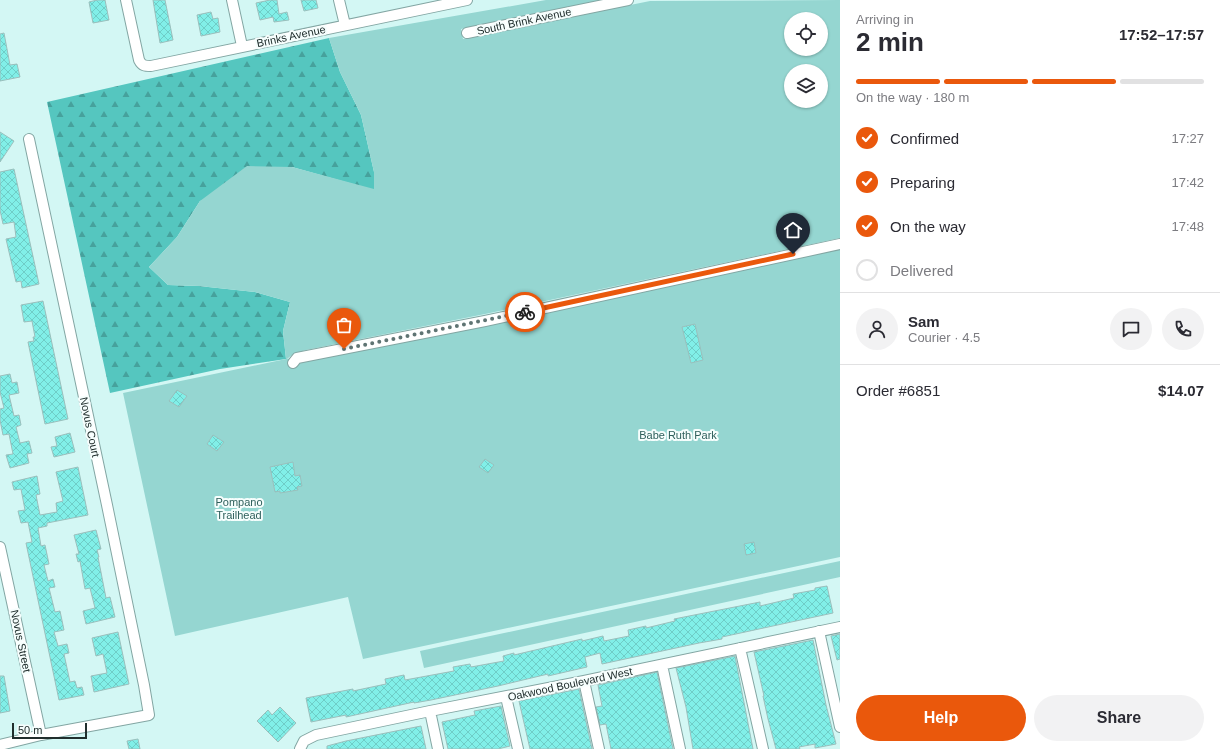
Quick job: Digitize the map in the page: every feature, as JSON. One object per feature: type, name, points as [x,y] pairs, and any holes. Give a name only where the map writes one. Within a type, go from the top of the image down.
[{"type":"street","name":"Brinks Avenue","points":[[126,0],[139,60],[142,65],[146,66],[345,25],[443,2]]},
{"type":"street","points":[[232,0],[242,46]]},
{"type":"street","points":[[339,0],[345,25]]},
{"type":"street","points":[[443,2],[467,0]]},
{"type":"street","name":"South Brink Avenue","points":[[467,33],[628,0]]},
{"type":"street","name":"Novus Court","points":[[29,139],[144,685],[149,715],[41,735]]},
{"type":"street","points":[[293,362],[297,358],[485,321],[840,244]]},
{"type":"street","name":"Novus Street","points":[[0,547],[41,735]]},
{"type":"street","name":"Oakwood Boulevard West","points":[[301,747],[307,738],[316,735],[430,710],[506,697],[840,627]]},
{"type":"street","points":[[819,631],[840,727]]},
{"type":"street","points":[[740,648],[763,749]]},
{"type":"street","points":[[662,665],[680,749]]},
{"type":"street","points":[[584,681],[599,749]]},
{"type":"street","points":[[506,697],[518,749]]},
{"type":"street","points":[[430,710],[438,749]]},
{"type":"street","points":[[0,745],[41,735]]},
{"type":"green space","points":[[546,0],[603,0],[461,29],[463,39],[650,1],[840,0],[840,238],[485,314],[306,350],[293,354],[287,359],[840,244],[840,557],[363,659],[348,597],[175,636],[123,393],[286,359],[283,331],[290,302],[255,292],[199,286],[168,285],[149,267],[177,237],[200,201],[247,166],[292,167],[374,189],[374,172],[361,115],[340,72],[329,38]]},
{"type":"green space","points":[[329,38],[340,72],[361,115],[374,172],[374,190],[292,167],[200,201],[177,237],[149,267],[168,285],[199,286],[255,292],[290,302],[283,331],[286,359],[220,369],[110,393],[47,102]]},
{"type":"green space","points":[[840,561],[840,577],[424,668],[420,651]]},
{"type":"building","points":[[105,0],[109,20],[93,23],[89,2]]},
{"type":"building","points":[[153,0],[165,0],[173,40],[160,43]]},
{"type":"building","points":[[277,0],[279,14],[287,12],[289,20],[274,22],[273,17],[260,20],[256,3]]},
{"type":"building","points":[[301,0],[316,0],[318,8],[304,11]]},
{"type":"building","points":[[211,12],[213,19],[218,18],[220,32],[201,36],[197,15]]},
{"type":"building","points":[[4,33],[10,65],[17,64],[20,77],[0,81],[0,34]]},
{"type":"building","points":[[0,132],[14,141],[0,162]]},
{"type":"building","points":[[14,169],[39,284],[22,288],[21,281],[16,282],[6,239],[16,237],[14,222],[3,224],[0,210],[0,172]]},
{"type":"building","points":[[43,301],[68,419],[45,424],[28,342],[34,341],[33,337],[35,337],[32,321],[24,322],[21,305]]},
{"type":"building","points":[[695,324],[703,360],[691,363],[682,327]]},
{"type":"building","points":[[10,374],[12,383],[17,382],[19,393],[9,395],[14,416],[19,415],[21,425],[16,427],[20,443],[29,441],[32,453],[27,454],[29,463],[10,468],[6,455],[13,454],[9,434],[3,435],[0,420],[0,409],[4,408],[0,392],[0,376]]},
{"type":"building","points":[[177,390],[187,396],[179,407],[169,401]]},
{"type":"building","points":[[70,433],[75,452],[54,457],[51,447],[57,446],[55,437]]},
{"type":"building","points":[[213,435],[224,442],[217,451],[207,444]]},
{"type":"building","points":[[485,459],[494,465],[488,473],[479,467]]},
{"type":"building","points":[[293,462],[295,476],[300,475],[302,486],[297,487],[298,490],[280,493],[280,491],[275,492],[270,467]]},
{"type":"building","points":[[78,467],[88,515],[47,523],[47,526],[38,528],[41,546],[45,545],[49,564],[44,565],[48,581],[53,579],[55,587],[49,588],[55,612],[60,611],[64,630],[54,632],[58,646],[67,644],[69,653],[64,654],[70,682],[75,681],[77,688],[82,687],[84,695],[59,700],[26,543],[32,542],[28,522],[21,523],[18,511],[25,510],[21,489],[14,490],[12,482],[37,476],[40,494],[36,495],[40,515],[57,512],[56,503],[63,501],[56,472]]},
{"type":"building","points":[[96,530],[101,549],[97,550],[106,598],[110,597],[115,617],[86,624],[83,611],[95,608],[90,588],[85,589],[80,561],[78,562],[76,554],[79,554],[74,535]]},
{"type":"building","points":[[754,542],[756,553],[746,555],[744,544]]},
{"type":"building","points":[[827,586],[833,613],[722,637],[722,639],[602,664],[600,653],[585,657],[587,667],[346,717],[346,715],[311,722],[306,698],[353,689],[353,691],[386,684],[385,679],[404,675],[405,680],[454,671],[453,667],[470,664],[471,667],[504,661],[503,656],[514,653],[514,655],[582,639],[582,641],[603,636],[604,641],[629,636],[628,630],[646,626],[646,628],[675,621],[674,619],[760,602],[760,606],[794,598],[793,594]]},
{"type":"building","points":[[118,632],[129,684],[94,692],[91,676],[107,673],[103,654],[96,656],[92,638]]},
{"type":"building","points":[[840,634],[840,659],[837,660],[831,636]]},
{"type":"building","points":[[813,640],[826,705],[836,744],[815,748],[815,744],[799,747],[800,749],[776,749],[754,652]]},
{"type":"building","points":[[735,656],[753,749],[693,749],[686,707],[676,668]]},
{"type":"building","points":[[657,672],[673,749],[611,749],[606,724],[600,725],[596,707],[602,706],[598,685]]},
{"type":"building","points":[[0,676],[4,676],[10,711],[0,713]]},
{"type":"building","points":[[579,689],[592,749],[530,749],[519,701]]},
{"type":"building","points":[[501,706],[510,746],[498,749],[448,749],[442,722],[475,715],[474,711]]},
{"type":"building","points":[[280,707],[296,723],[278,742],[257,721],[268,710],[272,715]]},
{"type":"building","points":[[421,726],[426,749],[327,749],[327,746],[346,741]]},
{"type":"building","points":[[138,739],[140,749],[129,749],[127,741]]},
{"type":"way so far","points":[[344,349],[525,312]]},
{"type":"route","points":[[525,312],[793,254]]},
{"type":"park label","name":"Babe Ruth Park","points":[[678,435]]},
{"type":"park label","name":"Pompano Trailhead","points":[[239,508]]}]
